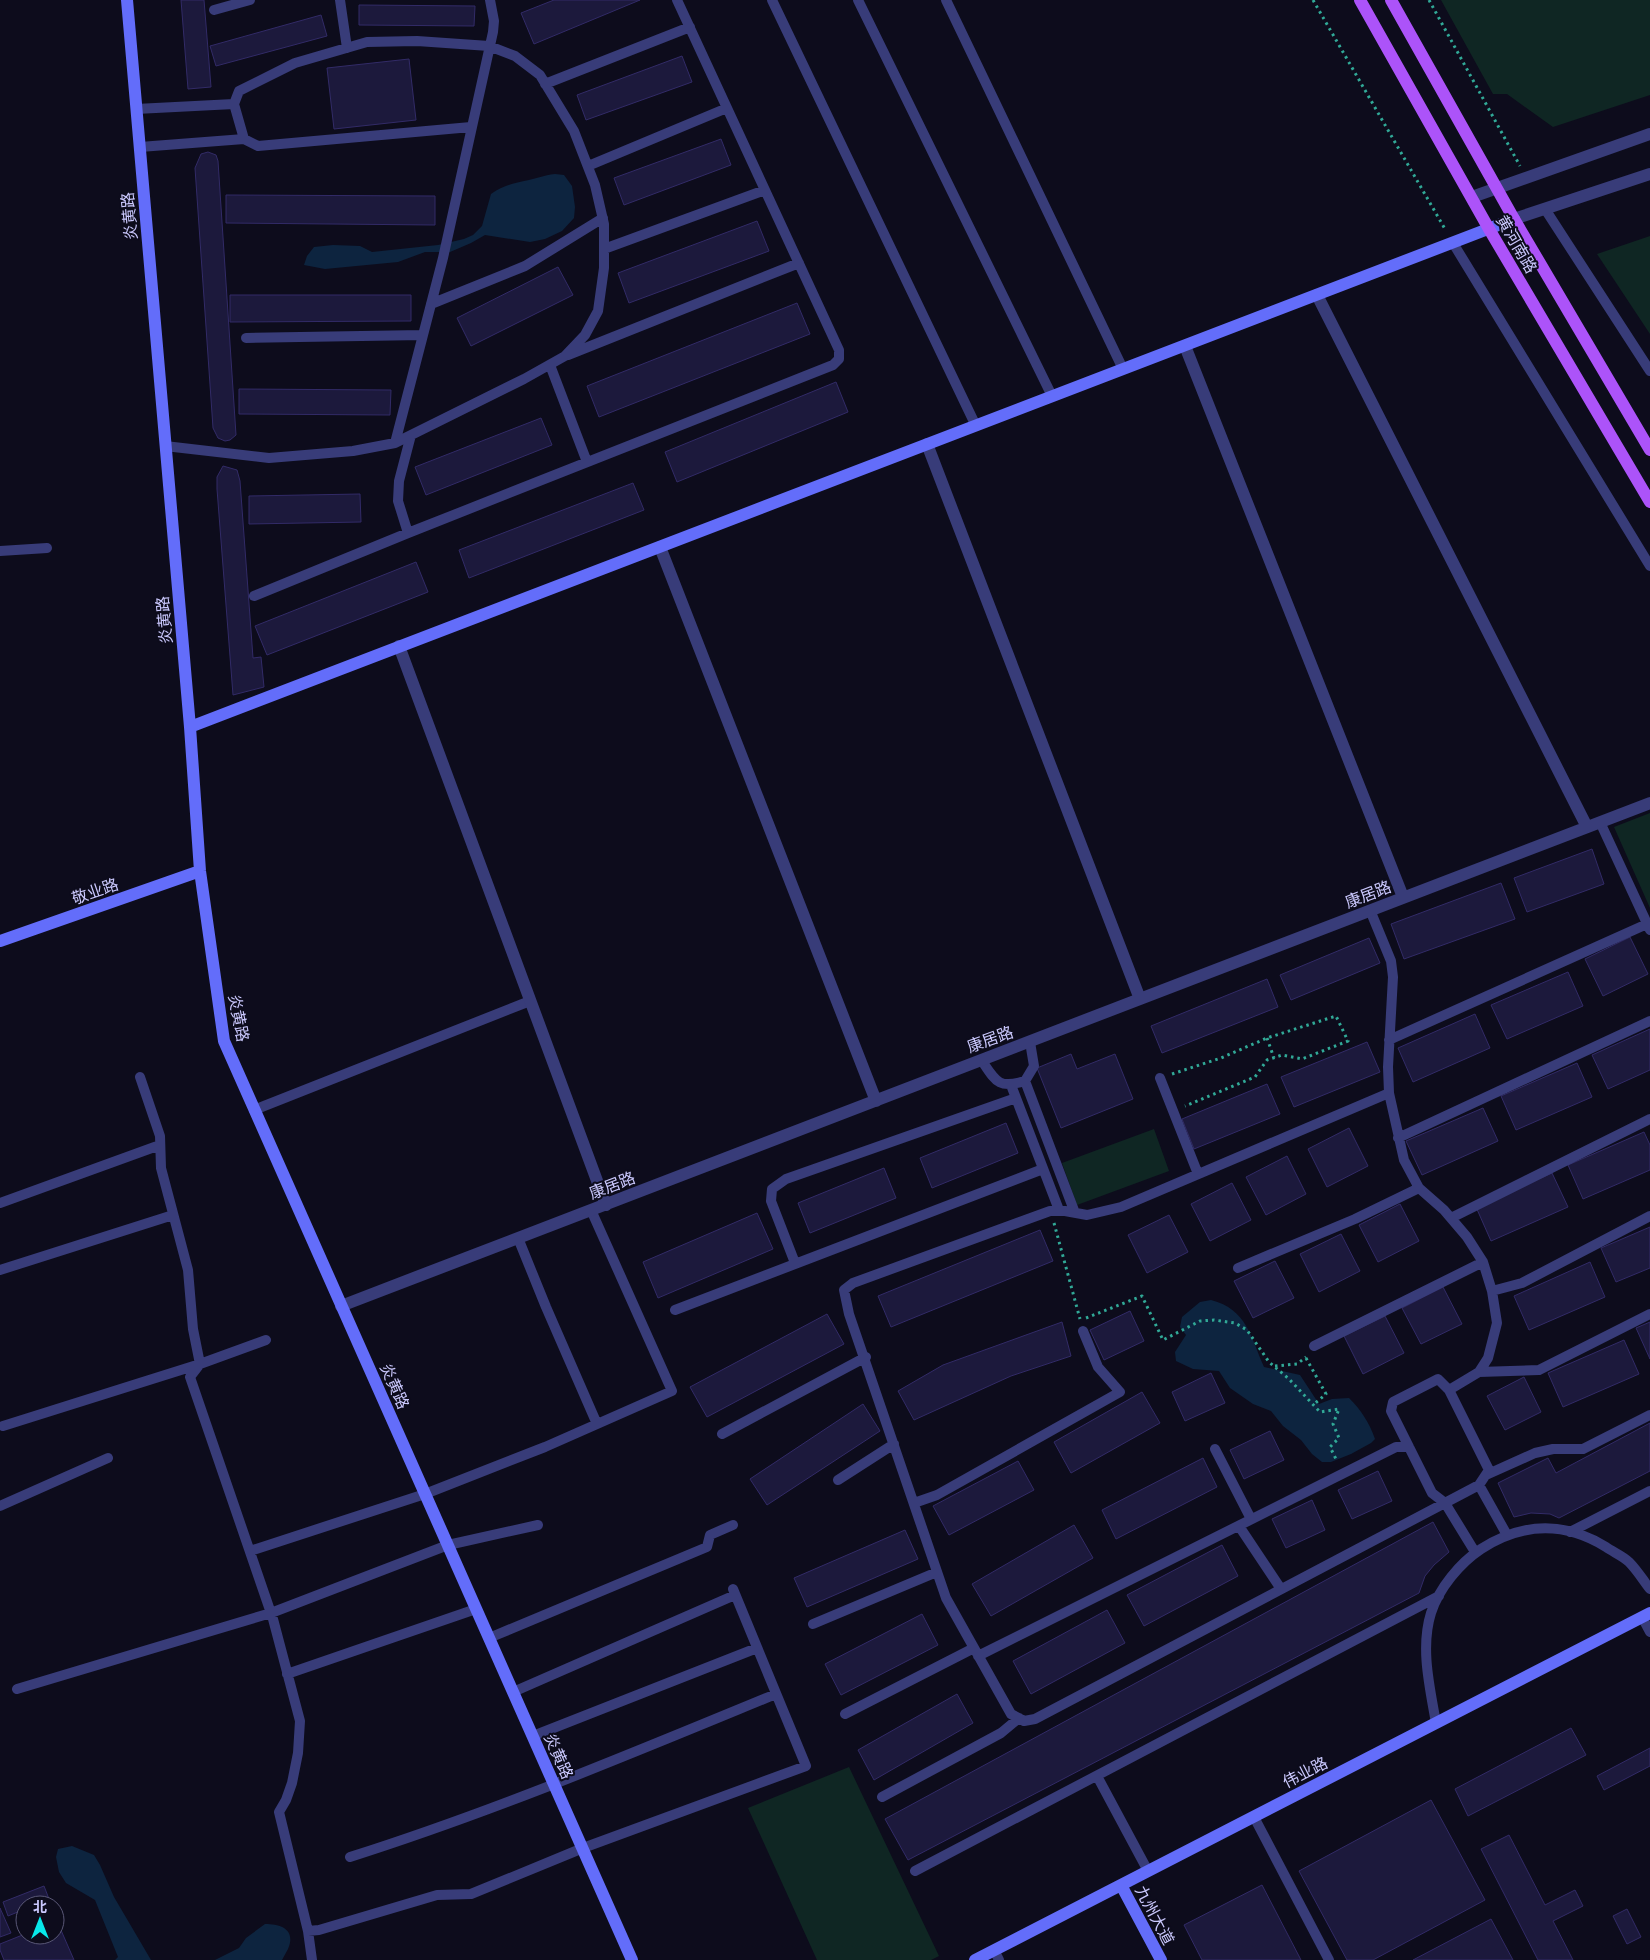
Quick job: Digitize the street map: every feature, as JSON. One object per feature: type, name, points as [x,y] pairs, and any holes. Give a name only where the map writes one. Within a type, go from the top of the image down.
[{"type":"main road","name":"黄河南路","points":[[1360,0],[1489,229],[1650,502]]},
{"type":"main road","name":"黄河南路","points":[[1391,0],[1496,188],[1650,450]]},
{"type":"street","name":"炎黄路","points":[[127,0],[190,727],[200,871],[224,1041],[632,1960]]},
{"type":"street","points":[[1472,197],[1650,134]]},
{"type":"street","points":[[190,727],[1514,219],[1650,174]]},
{"type":"street","points":[[1317,295],[1587,827]]},
{"type":"street","points":[[1185,346],[1403,897]]},
{"type":"street","points":[[927,444],[1140,999]]},
{"type":"street","points":[[660,546],[876,1100]]},
{"type":"street","points":[[399,646],[606,1205]]},
{"type":"street","name":"康居路","points":[[342,1306],[1650,802]]},
{"type":"street","name":"敬业路","points":[[0,941],[200,871]]},
{"type":"street","name":"伟业路","points":[[975,1960],[997,1955],[1121,1885],[1646,1615]]},
{"type":"street","name":"九州大道","points":[[1121,1885],[1161,1960]]},
{"type":"lane","points":[[214,10],[250,0]]},
{"type":"lane","points":[[340,0],[347,48]]},
{"type":"lane","points":[[395,443],[443,258],[489,46],[494,21],[491,0]]},
{"type":"lane","points":[[254,596],[833,365],[839,359],[839,350],[677,0]]},
{"type":"lane","points":[[772,0],[976,426]]},
{"type":"lane","points":[[858,0],[1052,396]]},
{"type":"lane","points":[[946,0],[1123,369]]},
{"type":"lane","points":[[545,84],[690,27]]},
{"type":"lane","points":[[244,139],[234,104],[239,91],[295,63],[367,42],[417,41],[489,46],[516,56],[540,75],[574,131],[595,185],[603,218],[604,268],[598,311],[585,336],[565,356]]},
{"type":"lane","points":[[136,109],[234,104]]},
{"type":"lane","points":[[588,166],[727,108]]},
{"type":"lane","points":[[140,148],[244,139],[258,146],[471,127]]},
{"type":"lane","points":[[604,249],[765,190]]},
{"type":"lane","points":[[1545,209],[1650,371]]},
{"type":"lane","points":[[431,304],[525,266],[603,218]]},
{"type":"lane","points":[[1453,243],[1650,566]]},
{"type":"lane","points":[[166,446],[269,458],[353,451],[395,443],[565,356],[798,263]]},
{"type":"lane","points":[[246,338],[423,335]]},
{"type":"lane","points":[[550,365],[587,462]]},
{"type":"lane","points":[[408,533],[398,501],[399,480],[411,435]]},
{"type":"lane","points":[[0,552],[47,548]]},
{"type":"lane","points":[[1389,1040],[1648,927],[1600,822]]},
{"type":"lane","points":[[1370,910],[1391,961],[1393,977],[1389,1040],[1389,1093],[1404,1160],[1420,1188],[1451,1218],[1467,1237],[1483,1262],[1492,1291],[1497,1323],[1488,1358],[1479,1372],[1450,1390]]},
{"type":"lane","points":[[254,1110],[530,1001]]},
{"type":"lane","points":[[1398,1138],[1650,1021]]},
{"type":"lane","points":[[982,1061],[995,1080],[1011,1086],[1026,1081],[1034,1066],[1030,1042]]},
{"type":"lane","points":[[140,1076],[160,1136],[161,1168],[188,1270],[193,1329],[200,1364],[190,1377],[271,1613],[300,1720],[298,1753],[292,1783],[279,1812],[308,1931],[312,1960]]},
{"type":"lane","points":[[1160,1078],[1198,1174]]},
{"type":"lane","points":[[1026,1081],[1075,1213]]},
{"type":"lane","points":[[1011,1086],[1043,1169],[1055,1211]]},
{"type":"lane","points":[[1389,1093],[1121,1207],[1087,1215],[1055,1211],[853,1283],[844,1290],[864,1358],[946,1598],[1011,1714],[1019,1718],[1024,1720],[1035,1719],[1281,1589],[1445,1503],[1479,1485],[1489,1470],[1450,1390],[1438,1379],[1393,1402],[1391,1411],[1432,1494],[1445,1503],[1475,1552]]},
{"type":"lane","points":[[796,1263],[771,1201],[772,1189],[786,1179],[1016,1098]]},
{"type":"lane","points":[[1451,1218],[1650,1119]]},
{"type":"lane","points":[[0,1203],[160,1145]]},
{"type":"lane","points":[[675,1310],[1043,1169]]},
{"type":"lane","points":[[1238,1268],[1356,1219],[1420,1188]]},
{"type":"lane","points":[[250,1551],[425,1494],[545,1447],[672,1391],[591,1210]]},
{"type":"lane","points":[[0,1270],[173,1214]]},
{"type":"lane","points":[[1492,1291],[1522,1283],[1650,1216]]},
{"type":"lane","points":[[518,1238],[597,1424]]},
{"type":"lane","points":[[1314,1346],[1483,1262]]},
{"type":"lane","points":[[1479,1372],[1539,1370],[1650,1314]]},
{"type":"lane","points":[[914,1503],[937,1495],[1120,1392],[1098,1367],[1083,1331]]},
{"type":"lane","points":[[3,1426],[200,1364],[266,1340]]},
{"type":"lane","points":[[722,1434],[866,1357],[864,1358]]},
{"type":"lane","points":[[1486,1475],[1535,1453],[1553,1449],[1583,1449],[1650,1415]]},
{"type":"lane","points":[[838,1480],[894,1444]]},
{"type":"lane","points":[[845,1714],[1239,1526],[1396,1447],[1409,1447]]},
{"type":"lane","points":[[1215,1449],[1251,1519]]},
{"type":"lane","points":[[0,1506],[108,1458]]},
{"type":"lane","points":[[1479,1485],[1507,1535]]},
{"type":"lane","points":[[1570,1532],[1650,1491]]},
{"type":"lane","points":[[17,1689],[271,1613],[448,1545],[538,1525]]},
{"type":"lane","points":[[489,1638],[707,1547],[710,1535],[734,1525]]},
{"type":"lane","points":[[1239,1526],[1281,1589]]},
{"type":"lane","points":[[1436,1723],[1428,1680],[1426,1644],[1431,1613],[1447,1581],[1469,1557],[1497,1538],[1531,1528],[1554,1528],[1591,1538],[1628,1561],[1650,1589]]},
{"type":"lane","points":[[813,1624],[937,1572]]},
{"type":"lane","points":[[308,1931],[437,1895],[471,1894],[582,1848],[806,1766],[734,1592],[513,1692]]},
{"type":"lane","points":[[915,1871],[1440,1596]]},
{"type":"lane","points":[[288,1674],[476,1609]]},
{"type":"lane","points":[[1646,1615],[1650,1632]]},
{"type":"lane","points":[[533,1736],[757,1648]]},
{"type":"lane","points":[[350,1857],[431,1832],[554,1785],[776,1694]]},
{"type":"lane","points":[[882,1797],[1001,1734],[1019,1718]]},
{"type":"lane","points":[[1098,1776],[1148,1871]]},
{"type":"lane","points":[[1254,1817],[1329,1960]]},
{"type":"path","points":[[1313,0],[1453,243]]},
{"type":"path","points":[[1429,0],[1527,177]]},
{"type":"path","points":[[1160,1078],[1221,1058],[1266,1038],[1336,1016],[1348,1041],[1302,1059],[1282,1055],[1267,1060],[1255,1078],[1172,1111]]},
{"type":"path","points":[[1266,1038],[1274,1058]]},
{"type":"path","points":[[1055,1211],[1083,1331]]},
{"type":"path","points":[[1081,1320],[1142,1296],[1163,1340],[1200,1320],[1234,1323],[1247,1330],[1269,1362],[1289,1379],[1320,1412],[1339,1409],[1333,1424],[1339,1438],[1330,1447],[1343,1473]]},
{"type":"path","points":[[1274,1366],[1297,1364],[1310,1356],[1314,1346]]},
{"type":"path","points":[[1306,1358],[1326,1394],[1313,1405]]},
{"type":"green space","points":[[1441,0],[1650,0],[1650,95],[1553,127],[1507,94],[1493,94]]},
{"type":"green space","points":[[1650,236],[1650,334],[1597,254]]},
{"type":"green space","points":[[1650,813],[1650,908],[1614,827]]},
{"type":"green space","points":[[1154,1129],[1169,1171],[1077,1205],[1062,1163]]},
{"type":"green space","points":[[849,1767],[939,1956],[931,1960],[817,1960],[748,1808]]},
{"type":"water","points":[[555,174],[564,175],[572,186],[575,207],[574,218],[562,231],[545,239],[530,242],[485,235],[450,252],[425,252],[398,262],[325,269],[304,265],[307,256],[314,247],[333,245],[360,246],[372,252],[438,245],[464,239],[473,235],[482,226],[491,194],[511,184]]},
{"type":"water","points":[[1211,1300],[1233,1310],[1240,1318],[1251,1335],[1264,1367],[1300,1375],[1319,1404],[1332,1399],[1349,1398],[1364,1417],[1375,1439],[1351,1454],[1331,1462],[1322,1462],[1312,1454],[1301,1440],[1283,1426],[1271,1411],[1253,1404],[1230,1388],[1219,1371],[1193,1369],[1176,1361],[1175,1352],[1186,1335],[1180,1327],[1182,1317],[1200,1302]]},
{"type":"water","points":[[72,1846],[94,1855],[114,1897],[151,1960],[115,1960],[118,1957],[95,1900],[66,1883],[59,1872],[56,1857],[58,1849]]},
{"type":"water","points":[[265,1924],[277,1925],[286,1929],[289,1933],[290,1942],[282,1960],[215,1960],[239,1948],[246,1938]]},
{"type":"building","points":[[181,0],[204,0],[211,87],[188,89]]},
{"type":"building","points":[[554,0],[640,0],[534,44],[521,13]]},
{"type":"building","points":[[359,5],[475,6],[474,26],[359,25]]},
{"type":"building","points":[[321,15],[327,36],[216,66],[210,46]]},
{"type":"building","points":[[682,56],[692,82],[586,120],[577,95]]},
{"type":"building","points":[[409,59],[416,120],[334,129],[327,68]]},
{"type":"building","points":[[721,139],[731,165],[624,205],[614,178]]},
{"type":"building","points":[[208,152],[216,155],[218,161],[236,435],[230,440],[225,441],[218,438],[213,428],[195,168],[201,154]]},
{"type":"building","points":[[226,195],[435,196],[435,225],[226,223]]},
{"type":"building","points":[[757,221],[769,251],[629,303],[618,273]]},
{"type":"building","points":[[558,267],[573,295],[471,346],[457,318]]},
{"type":"building","points":[[230,295],[411,295],[411,321],[230,322]]},
{"type":"building","points":[[797,303],[810,334],[599,417],[587,386]]},
{"type":"building","points":[[836,382],[848,412],[677,482],[665,452]]},
{"type":"building","points":[[239,389],[391,390],[390,415],[239,414]]},
{"type":"building","points":[[541,418],[552,445],[426,495],[415,467]]},
{"type":"building","points":[[223,466],[237,470],[240,481],[253,658],[261,657],[264,687],[233,695],[217,489],[217,477]]},
{"type":"building","points":[[633,483],[644,510],[469,578],[459,550]]},
{"type":"building","points":[[360,494],[361,522],[249,524],[249,496]]},
{"type":"building","points":[[416,562],[428,592],[267,655],[255,626]]},
{"type":"building","points":[[1592,849],[1604,884],[1527,912],[1514,878]]},
{"type":"building","points":[[1501,883],[1515,919],[1404,959],[1391,924]]},
{"type":"building","points":[[1630,937],[1648,974],[1603,996],[1585,959]]},
{"type":"building","points":[[1369,938],[1380,963],[1291,1000],[1280,975]]},
{"type":"building","points":[[1568,972],[1583,1006],[1507,1039],[1491,1005]]},
{"type":"building","points":[[1267,979],[1278,1007],[1162,1053],[1151,1026]]},
{"type":"building","points":[[1475,1014],[1490,1048],[1413,1082],[1398,1048]]},
{"type":"building","points":[[1650,1029],[1650,1070],[1608,1089],[1592,1055]]},
{"type":"building","points":[[1367,1042],[1380,1072],[1294,1107],[1281,1077]]},
{"type":"building","points":[[1071,1054],[1077,1069],[1115,1054],[1133,1099],[1061,1128],[1037,1068]]},
{"type":"building","points":[[1577,1063],[1592,1097],[1516,1130],[1501,1096]]},
{"type":"building","points":[[1267,1084],[1280,1114],[1194,1149],[1182,1119]]},
{"type":"building","points":[[1483,1108],[1498,1141],[1422,1175],[1406,1141]]},
{"type":"building","points":[[1006,1123],[1018,1153],[932,1188],[920,1158]]},
{"type":"building","points":[[1349,1128],[1368,1166],[1327,1187],[1308,1149]]},
{"type":"building","points":[[1644,1132],[1650,1145],[1650,1170],[1583,1199],[1568,1165]]},
{"type":"building","points":[[1287,1156],[1306,1194],[1266,1215],[1246,1177]]},
{"type":"building","points":[[884,1168],[896,1198],[810,1233],[798,1203]]},
{"type":"building","points":[[1552,1173],[1568,1207],[1491,1241],[1476,1207]]},
{"type":"building","points":[[1232,1183],[1251,1220],[1210,1241],[1191,1204]]},
{"type":"building","points":[[1400,1204],[1419,1241],[1378,1262],[1359,1225]]},
{"type":"building","points":[[757,1213],[773,1249],[658,1298],[643,1262]]},
{"type":"building","points":[[1169,1215],[1188,1252],[1147,1273],[1128,1235]]},
{"type":"building","points":[[1650,1227],[1650,1268],[1616,1282],[1601,1248]]},
{"type":"building","points":[[1040,1230],[1053,1261],[891,1327],[878,1296]]},
{"type":"building","points":[[1341,1234],[1360,1271],[1319,1292],[1300,1254]]},
{"type":"building","points":[[1275,1261],[1294,1298],[1253,1318],[1234,1281]]},
{"type":"building","points":[[1590,1262],[1605,1297],[1529,1330],[1514,1296]]},
{"type":"building","points":[[1443,1287],[1462,1324],[1421,1344],[1402,1308]]},
{"type":"building","points":[[1130,1311],[1144,1341],[1104,1360],[1090,1330]]},
{"type":"building","points":[[827,1314],[844,1344],[707,1417],[690,1387]]},
{"type":"building","points":[[1385,1316],[1404,1353],[1363,1374],[1344,1336]]},
{"type":"building","points":[[1062,1322],[1071,1356],[1011,1376],[914,1420],[898,1391],[943,1365]]},
{"type":"building","points":[[1650,1322],[1650,1359],[1636,1328]]},
{"type":"building","points":[[1624,1340],[1639,1374],[1563,1407],[1548,1373]]},
{"type":"building","points":[[1211,1373],[1225,1403],[1185,1421],[1172,1392]]},
{"type":"building","points":[[1524,1377],[1541,1412],[1505,1430],[1487,1396]]},
{"type":"building","points":[[1142,1392],[1160,1423],[1071,1473],[1054,1442]]},
{"type":"building","points":[[863,1404],[880,1431],[767,1505],[750,1479]]},
{"type":"building","points":[[1650,1423],[1650,1471],[1559,1518],[1550,1514],[1531,1513],[1514,1517],[1498,1483],[1548,1458],[1556,1473]]},
{"type":"building","points":[[1270,1431],[1284,1460],[1244,1479],[1230,1450]]},
{"type":"building","points":[[1203,1458],[1217,1487],[1116,1539],[1102,1510]]},
{"type":"building","points":[[1018,1461],[1034,1490],[949,1535],[933,1506]]},
{"type":"building","points":[[1378,1471],[1392,1501],[1352,1519],[1338,1490]]},
{"type":"building","points":[[1312,1500],[1325,1530],[1286,1548],[1272,1519]]},
{"type":"building","points":[[1433,1522],[1449,1552],[1425,1576],[1419,1593],[908,1860],[885,1819]]},
{"type":"building","points":[[1074,1525],[1093,1558],[991,1616],[972,1584]]},
{"type":"building","points":[[905,1530],[918,1559],[807,1607],[794,1578]]},
{"type":"building","points":[[1222,1545],[1238,1576],[1144,1626],[1127,1595]]},
{"type":"building","points":[[1107,1610],[1125,1643],[1031,1694],[1013,1661]]},
{"type":"building","points":[[922,1614],[938,1645],[841,1695],[825,1664]]},
{"type":"building","points":[[957,1694],[973,1723],[874,1780],[858,1750]]},
{"type":"building","points":[[1571,1728],[1586,1755],[1468,1816],[1455,1789]]},
{"type":"building","points":[[1650,1748],[1650,1766],[1604,1790],[1597,1776]]},
{"type":"building","points":[[1431,1800],[1485,1900],[1373,1960],[1347,1960],[1299,1871]]},
{"type":"building","points":[[1509,1835],[1545,1905],[1575,1890],[1583,1906],[1553,1921],[1573,1960],[1538,1960],[1481,1849]]},
{"type":"building","points":[[1262,1885],[1301,1960],[1202,1960],[1184,1925]]},
{"type":"building","points":[[44,1886],[47,1895],[21,1895]]},
{"type":"building","points":[[15,1897],[15,1913],[8,1916],[3,1902]]},
{"type":"building","points":[[0,1908],[11,1933],[0,1937]]},
{"type":"building","points":[[1627,1909],[1641,1937],[1627,1944],[1613,1916]]},
{"type":"building","points":[[1491,1919],[1513,1960],[1413,1960]]},
{"type":"building","points":[[15,1938],[15,1945],[65,1945],[65,1939],[74,1960],[4,1960],[0,1944]]}]
